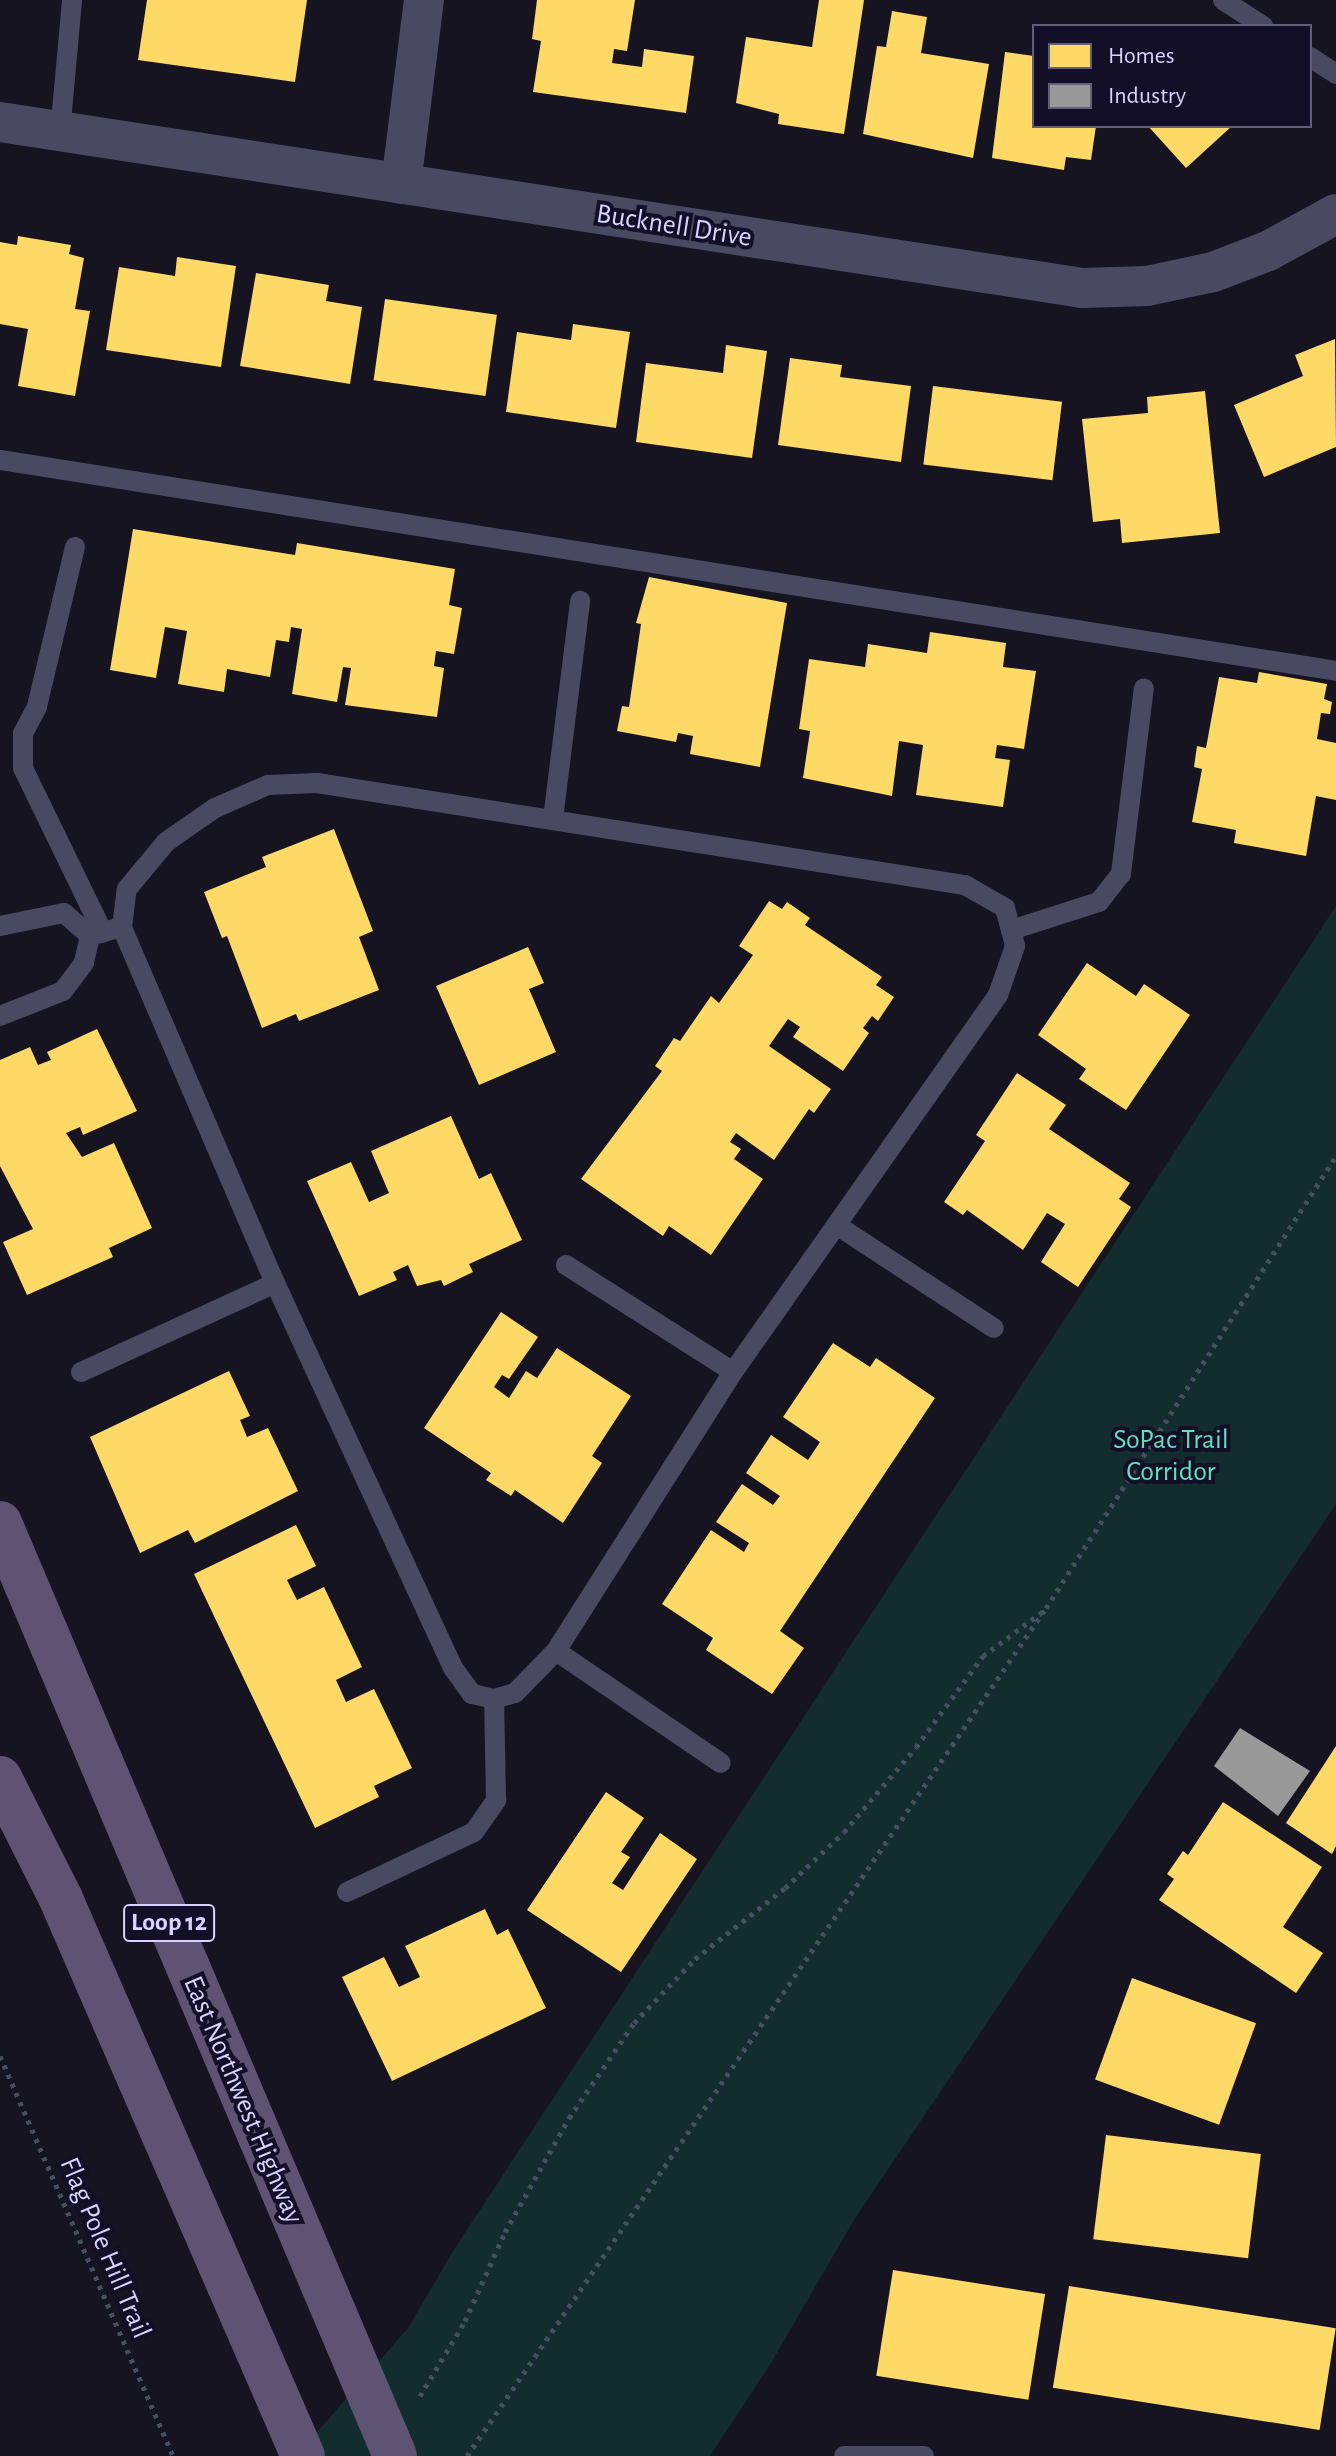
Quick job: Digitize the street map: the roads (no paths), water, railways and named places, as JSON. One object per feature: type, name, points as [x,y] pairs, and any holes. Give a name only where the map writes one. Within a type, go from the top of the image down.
[{"type":"main road","name":"East Northwest Highway","points":[[0,1523],[395,2456]]},
{"type":"main road","name":"Loop 12","points":[[0,1778],[61,1899],[303,2456]]},
{"type":"street","points":[[401,184],[424,0]]},
{"type":"street","name":"Bucknell Drive","points":[[0,122],[1082,288],[1147,286],[1213,272],[1268,251],[1336,214]]},
{"type":"lane","points":[[60,133],[72,0]]},
{"type":"lane","points":[[1223,0],[1260,24]]},
{"type":"lane","points":[[1312,58],[1336,74]]},
{"type":"lane","points":[[0,460],[1336,671]]},
{"type":"lane","points":[[0,1016],[63,991],[105,932],[127,889],[166,842],[215,808],[268,785],[317,783],[965,885],[1005,908],[1015,946],[998,995],[733,1372],[556,1651],[515,1693],[494,1699],[472,1694],[453,1668],[275,1283],[105,932],[23,768],[23,733],[37,707],[75,547]]},
{"type":"lane","points":[[553,819],[580,601]]},
{"type":"lane","points":[[1011,930],[1099,902],[1121,874],[1144,688]]},
{"type":"lane","points":[[0,926],[64,913],[105,932]]},
{"type":"lane","points":[[838,1226],[994,1328]]},
{"type":"lane","points":[[566,1265],[733,1372]]},
{"type":"lane","points":[[81,1372],[275,1283]]},
{"type":"lane","points":[[556,1651],[721,1763]]},
{"type":"lane","points":[[347,1892],[474,1832],[496,1800],[494,1699]]},
{"type":"lane","points":[[844,2456],[924,2456]]},
{"type":"park label","name":"SoPac Trail Corridor","points":[[1171,1456]]}]
